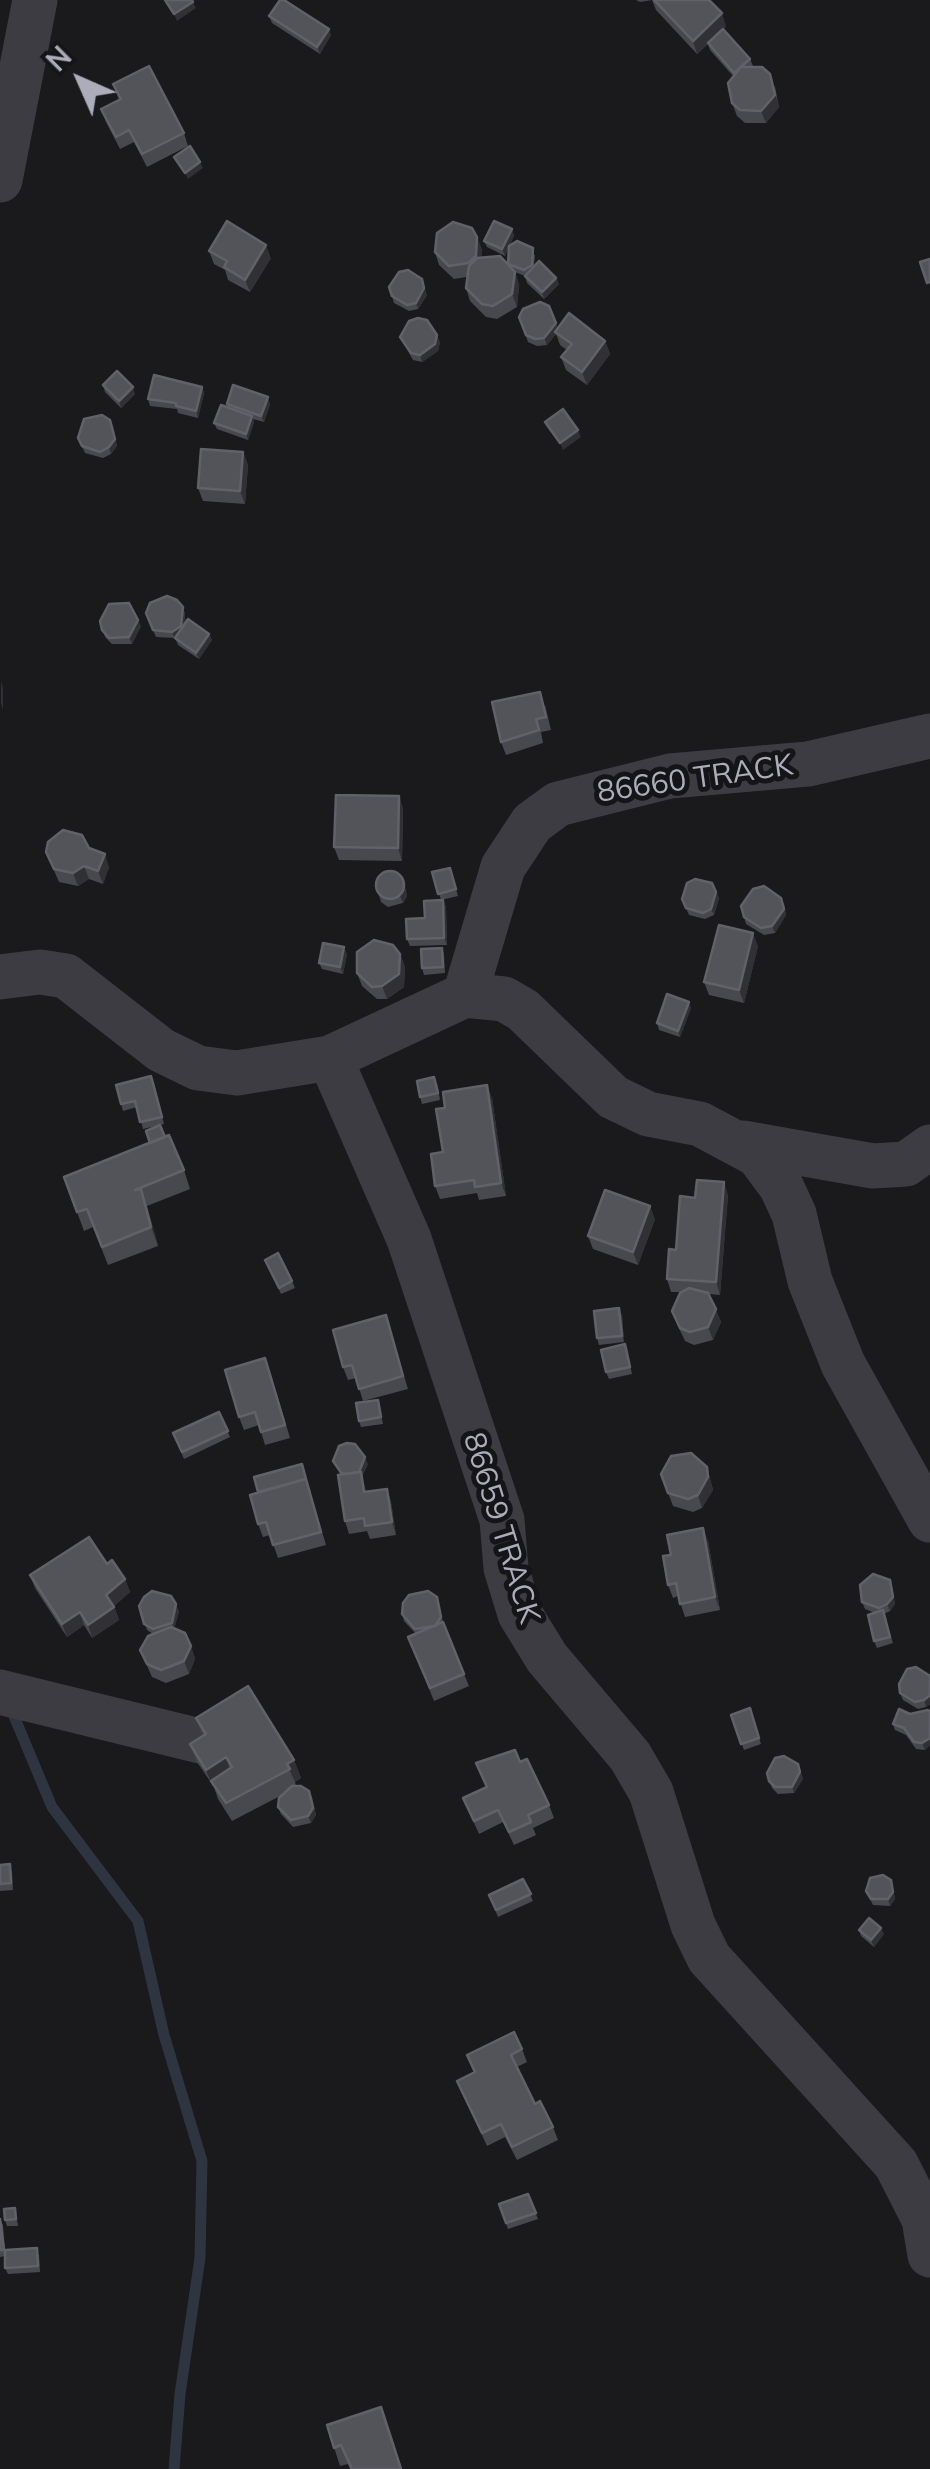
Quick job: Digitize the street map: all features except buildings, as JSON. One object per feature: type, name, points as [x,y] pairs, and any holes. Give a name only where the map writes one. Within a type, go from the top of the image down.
[{"type":"street","points":[[0,180],[35,0]]},
{"type":"street","name":"86660 TRACK","points":[[465,995],[503,867],[524,831],[558,804],[585,794],[670,776],[808,764],[930,736]]},
{"type":"street","points":[[0,976],[40,972],[66,976],[161,1050],[198,1068],[237,1073],[330,1058],[465,995],[482,993],[523,1010],[613,1097],[648,1114],[700,1124],[743,1143],[874,1166],[906,1164],[930,1147]]},
{"type":"street","name":"86659 TRACK","points":[[330,1058],[409,1238],[502,1520],[506,1568],[520,1614],[546,1658],[630,1756],[651,1792],[693,1925],[709,1958],[896,2164],[924,2219],[930,2255]]},
{"type":"street","points":[[743,1143],[782,1186],[836,1347],[930,1520]]},
{"type":"street","points":[[0,1692],[200,1741]]},
{"type":"waterway","points":[[11,1709],[52,1807],[138,1921],[164,2035],[202,2161],[200,2258],[180,2394],[174,2469]]}]
